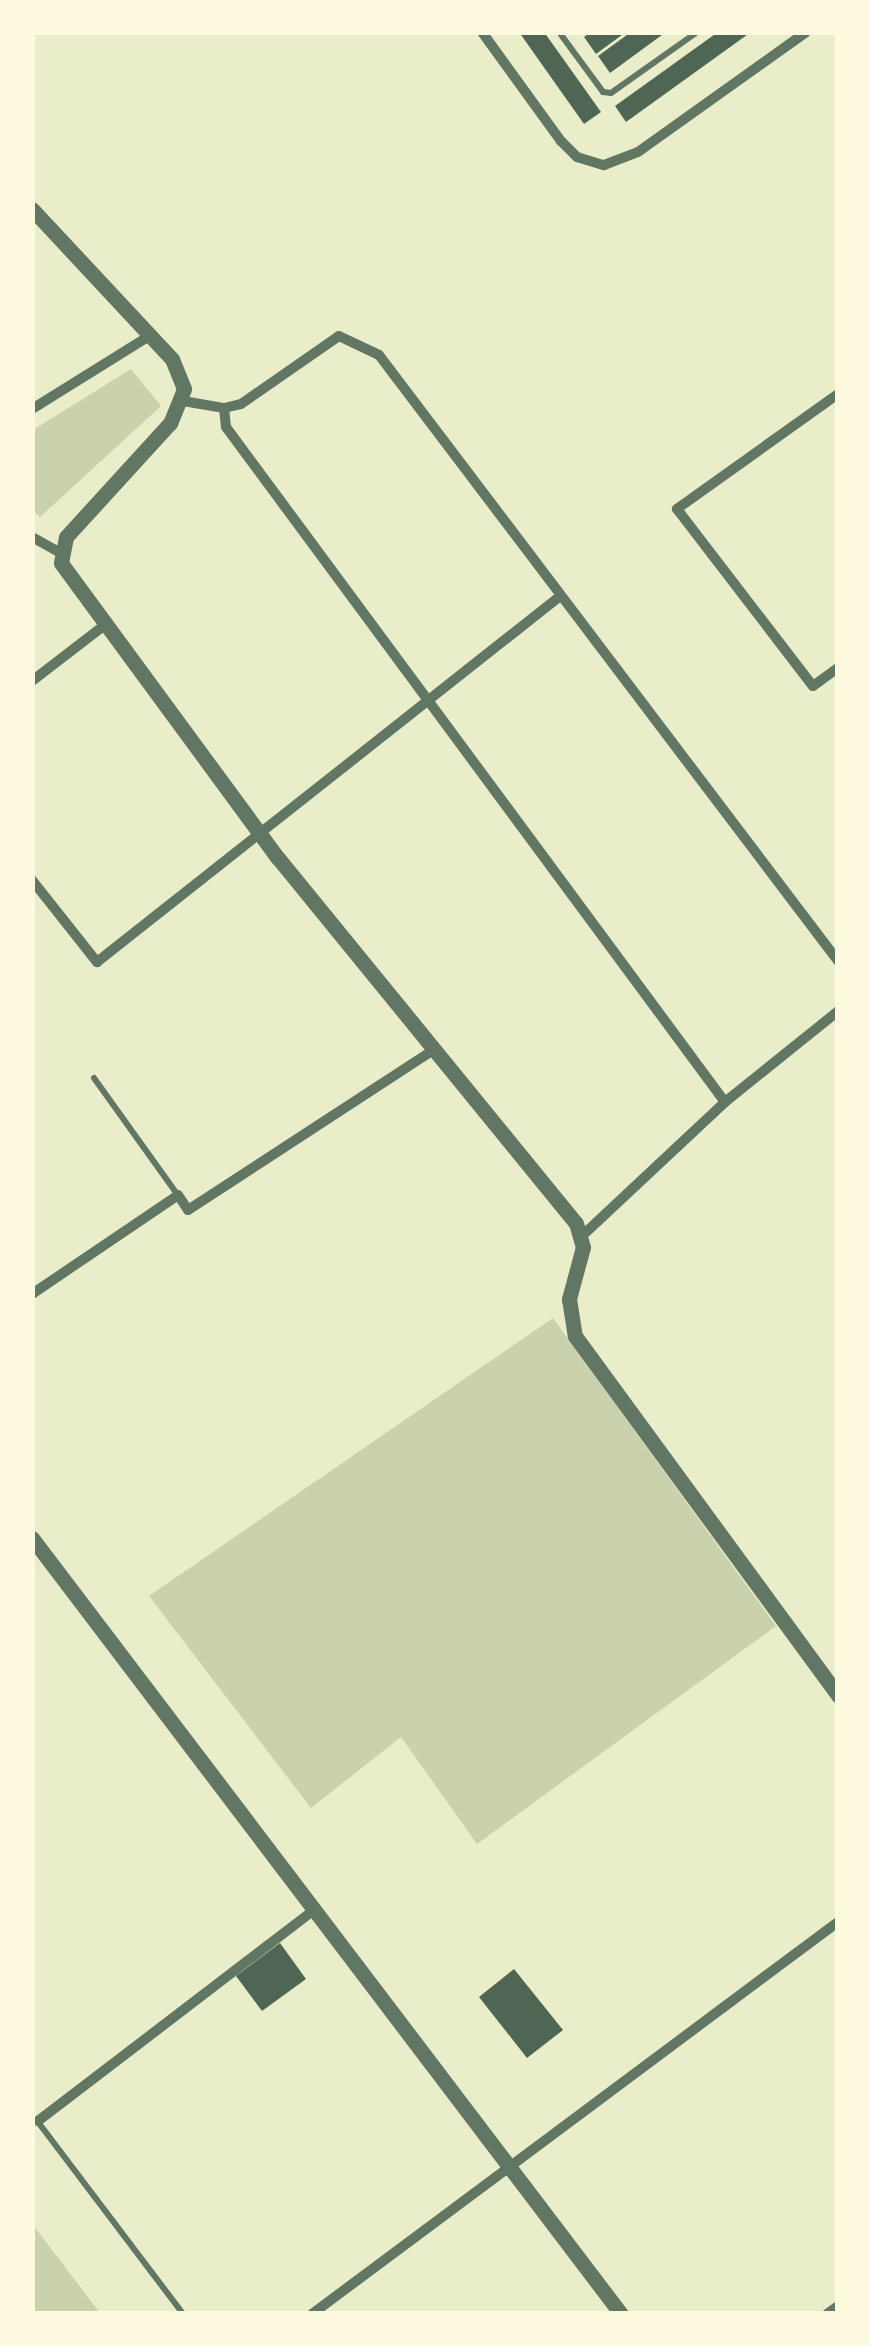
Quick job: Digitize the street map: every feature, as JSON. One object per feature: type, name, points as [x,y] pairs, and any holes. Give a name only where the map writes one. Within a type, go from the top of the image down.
[{"type":"street","points":[[482,32],[561,141],[577,157],[604,165],[638,152],[806,32]]},
{"type":"street","points":[[32,209],[151,335],[180,373],[183,400],[58,552]]},
{"type":"street","points":[[32,409],[151,335]]},
{"type":"street","points":[[183,400],[224,408],[241,404],[326,340],[340,336],[380,355],[559,597],[838,961]]},
{"type":"street","points":[[838,394],[677,510],[813,686],[838,668]]},
{"type":"street","points":[[224,408],[226,428],[726,1102]]},
{"type":"street","points":[[32,537],[58,552],[66,574],[259,833],[430,1052],[583,1235]]},
{"type":"street","points":[[32,880],[97,962],[559,597]]},
{"type":"street","points":[[32,681],[106,624]]},
{"type":"street","points":[[838,1011],[726,1102],[583,1235],[567,1320],[838,1696]]},
{"type":"street","points":[[32,1294],[178,1195],[188,1210],[430,1052]]},
{"type":"street","points":[[32,1538],[622,2314]]},
{"type":"street","points":[[38,2121],[313,1911]]},
{"type":"street","points":[[312,2314],[838,1922]]},
{"type":"street","points":[[828,2314],[838,2306]]},
{"type":"lane","points":[[560,33],[603,92],[611,93],[696,32]]},
{"type":"lane","points":[[94,1078],[178,1195]]},
{"type":"lane","points":[[38,2121],[182,2314]]},
{"type":"green space","points":[[131,369],[161,406],[40,517],[33,511],[33,430]]},
{"type":"green space","points":[[553,1318],[776,1626],[477,1844],[401,1737],[311,1808],[149,1596]]},
{"type":"green space","points":[[33,2225],[100,2313],[33,2313]]},
{"type":"building","points":[[519,32],[544,32],[601,112],[584,124]]},
{"type":"building","points":[[591,32],[626,32],[596,54],[584,37]]},
{"type":"building","points":[[631,32],[666,32],[610,73],[598,56]]},
{"type":"building","points":[[718,32],[751,32],[626,122],[615,106]]},
{"type":"building","points":[[280,1943],[306,1979],[262,2011],[236,1976]]},
{"type":"building","points":[[514,1969],[563,2030],[527,2058],[479,1997]]}]
